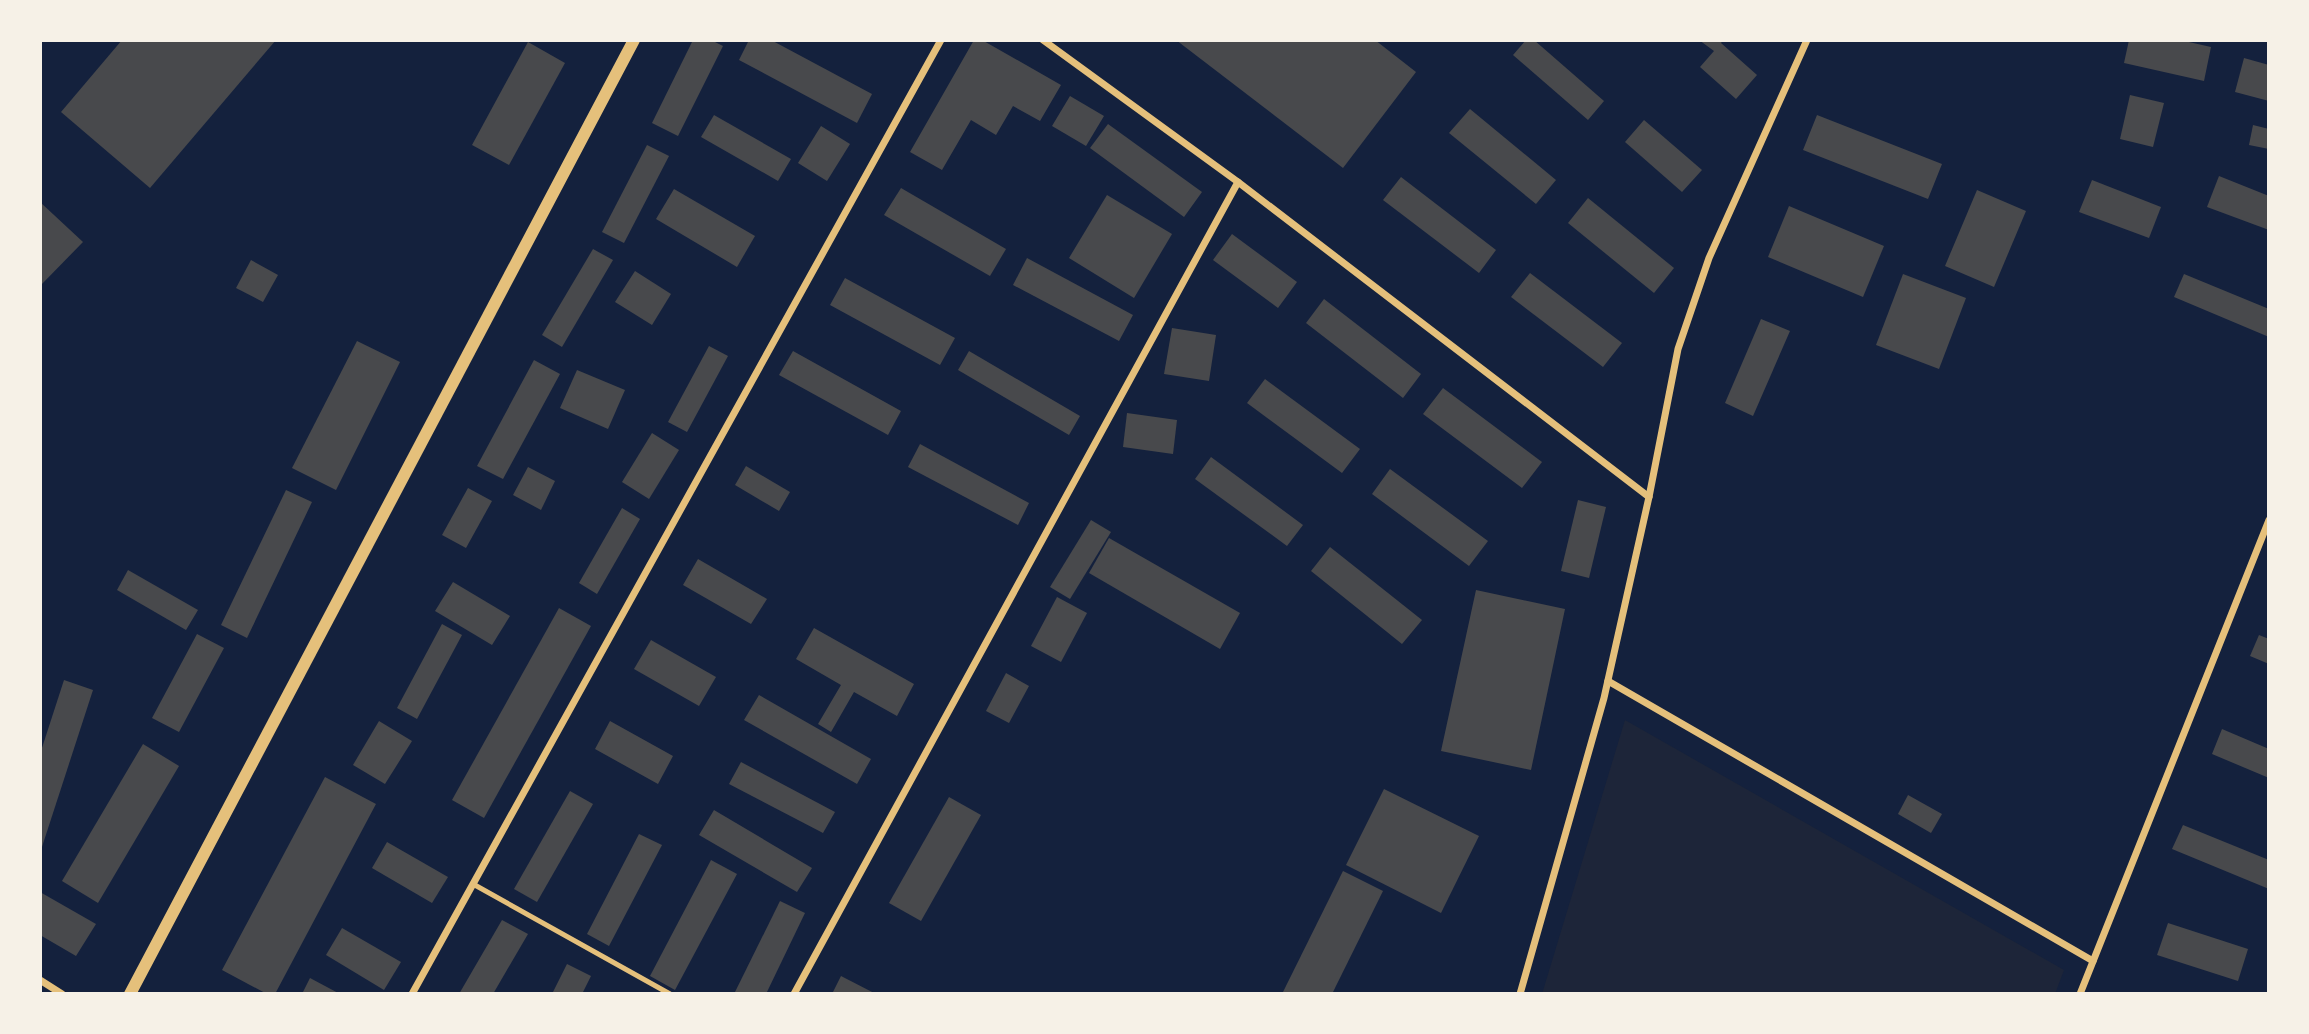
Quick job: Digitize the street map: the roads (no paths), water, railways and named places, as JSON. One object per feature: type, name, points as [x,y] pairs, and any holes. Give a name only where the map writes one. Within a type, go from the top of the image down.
[{"type":"street","points":[[130,994],[634,40]]},
{"type":"street","points":[[412,994],[941,40]]},
{"type":"street","points":[[1043,40],[1237,181],[1649,497]]},
{"type":"street","points":[[1520,994],[1608,681],[1649,497],[1678,349],[1709,258],[1807,40]]},
{"type":"street","points":[[794,994],[1237,181]]},
{"type":"street","points":[[2080,994],[2269,520]]},
{"type":"street","points":[[1608,681],[2093,961]]},
{"type":"street","points":[[40,980],[62,994]]},
{"type":"lane","points":[[472,884],[670,994]]}]
